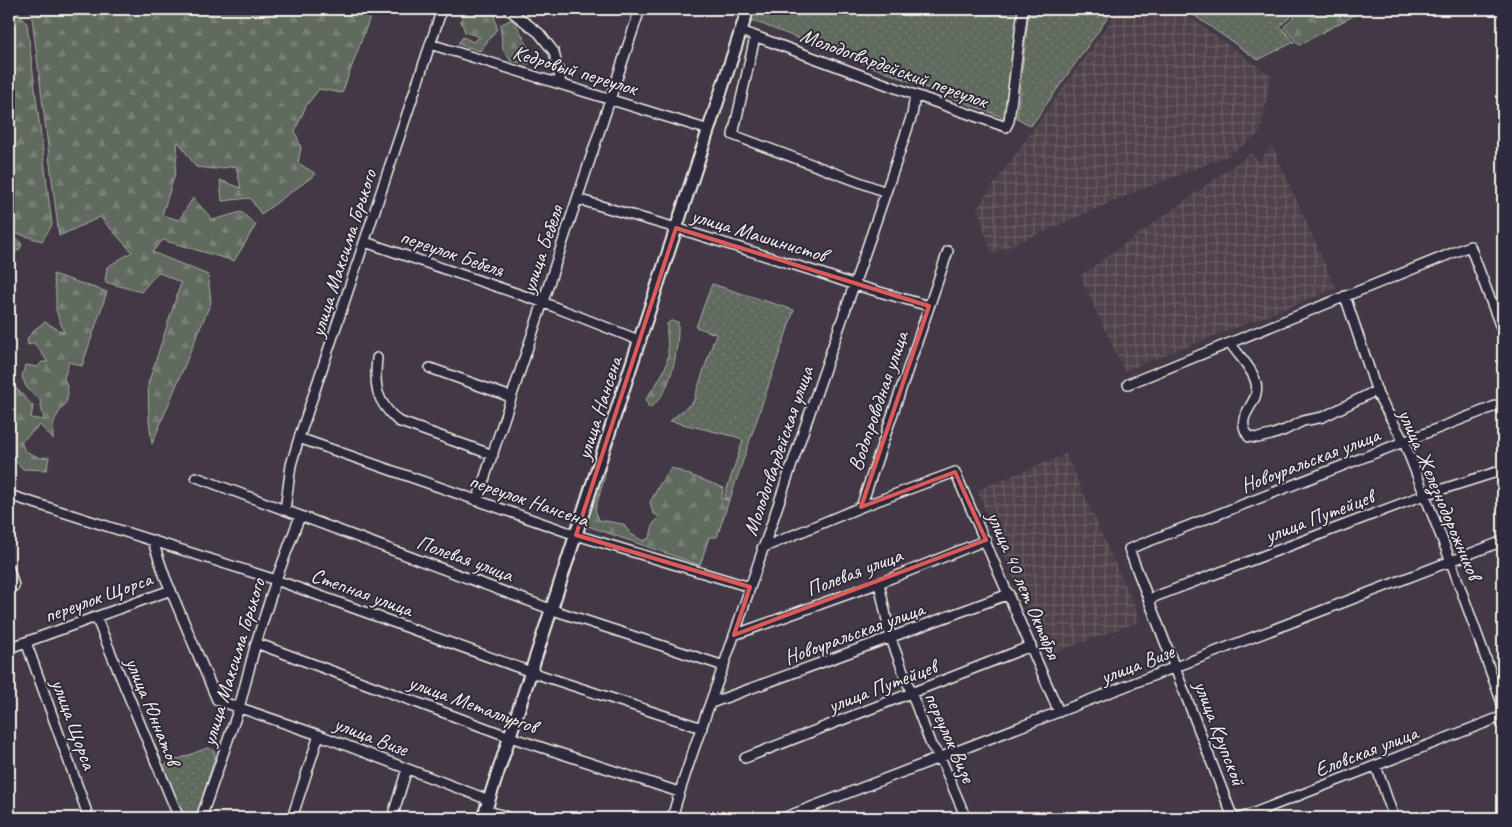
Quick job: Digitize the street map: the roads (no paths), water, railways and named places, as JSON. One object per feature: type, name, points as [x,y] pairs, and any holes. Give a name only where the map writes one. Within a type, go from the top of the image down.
[{"type":"main road","name":"улица Нансена","points":[[486,810],[553,610],[748,9]]},
{"type":"street","name":"улица Максима Горького","points":[[285,510],[291,465],[299,438],[442,9]]},
{"type":"street","points":[[508,9],[539,33],[554,52],[561,83]]},
{"type":"street","name":"улица Бебеля","points":[[477,501],[640,9]]},
{"type":"street","name":"Молодогвардейский переулок","points":[[741,31],[1006,127],[1009,121],[1023,9]]},
{"type":"street","points":[[755,37],[733,136],[886,192]]},
{"type":"street","name":"Кедровый переулок","points":[[430,44],[709,130]]},
{"type":"street","name":"Молодогвардейская улица","points":[[672,818],[679,792],[724,666],[762,548],[855,285],[912,115],[915,95]]},
{"type":"street","name":"улица Машинистов","points":[[577,200],[676,228],[855,285],[929,306]]},
{"type":"street","name":"переулок Бебеля","points":[[365,242],[542,302],[641,340]]},
{"type":"street","points":[[1128,384],[1470,246],[1503,333]]},
{"type":"street","name":"Водопроводная улица","points":[[861,507],[948,250]]},
{"type":"street","name":"улица Железнодорожников","points":[[1345,296],[1377,390],[1404,442],[1451,562],[1503,706]]},
{"type":"street","points":[[1232,342],[1233,347],[1253,374],[1257,386],[1253,402],[1242,422],[1244,430],[1249,437],[1258,438],[1271,435],[1303,420],[1323,417],[1377,390]]},
{"type":"street","points":[[377,358],[375,380],[378,398],[388,412],[398,421],[493,455]]},
{"type":"street","points":[[430,368],[512,397]]},
{"type":"street","name":"Новоуральская улица","points":[[1129,549],[1503,403]]},
{"type":"street","name":"переулок Нансена","points":[[299,438],[576,535],[750,587]]},
{"type":"street","name":"улица Путейцев","points":[[1148,599],[1424,495],[1503,470]]},
{"type":"street","name":"улица 40 лет Октября","points":[[861,507],[955,472],[1059,712]]},
{"type":"street","name":"Полевая улица","points":[[196,477],[553,610],[724,666]]},
{"type":"street","name":"Степная улица","points":[[9,495],[276,580],[531,672],[702,728]]},
{"type":"street","points":[[762,548],[861,507]]},
{"type":"street","name":"улица Максима Горького","points":[[201,818],[239,708],[256,643],[276,580],[300,516]]},
{"type":"street","name":"Полевая улица","points":[[734,635],[879,583],[986,540]]},
{"type":"street","name":"улица Визе","points":[[783,818],[1503,541]]},
{"type":"street","name":"улица Визе","points":[[153,542],[170,590],[217,700],[319,735],[407,769],[486,810],[510,818]]},
{"type":"street","name":"улица Крупской","points":[[1129,549],[1233,818]]},
{"type":"street","points":[[9,569],[14,586],[9,588]]},
{"type":"street","name":"переулок Визе","points":[[879,583],[891,639],[931,745],[940,757],[966,818]]},
{"type":"street","name":"переулок Щорса","points":[[9,648],[170,590]]},
{"type":"street","name":"Новоуральская улица","points":[[711,703],[891,639],[1009,594]]},
{"type":"street","name":"улица Юннатов","points":[[96,617],[179,818]]},
{"type":"street","name":"улица Щорса","points":[[26,642],[89,818]]},
{"type":"street","name":"улица Металлургов","points":[[256,643],[510,737],[679,792]]},
{"type":"street","name":"улица Путейцев","points":[[746,758],[1031,646]]},
{"type":"street","name":"Еловская улица","points":[[1241,818],[1503,716]]},
{"type":"street","points":[[292,818],[319,735]]},
{"type":"street","points":[[1376,766],[1394,818]]},
{"type":"street","points":[[392,818],[407,769]]}]
